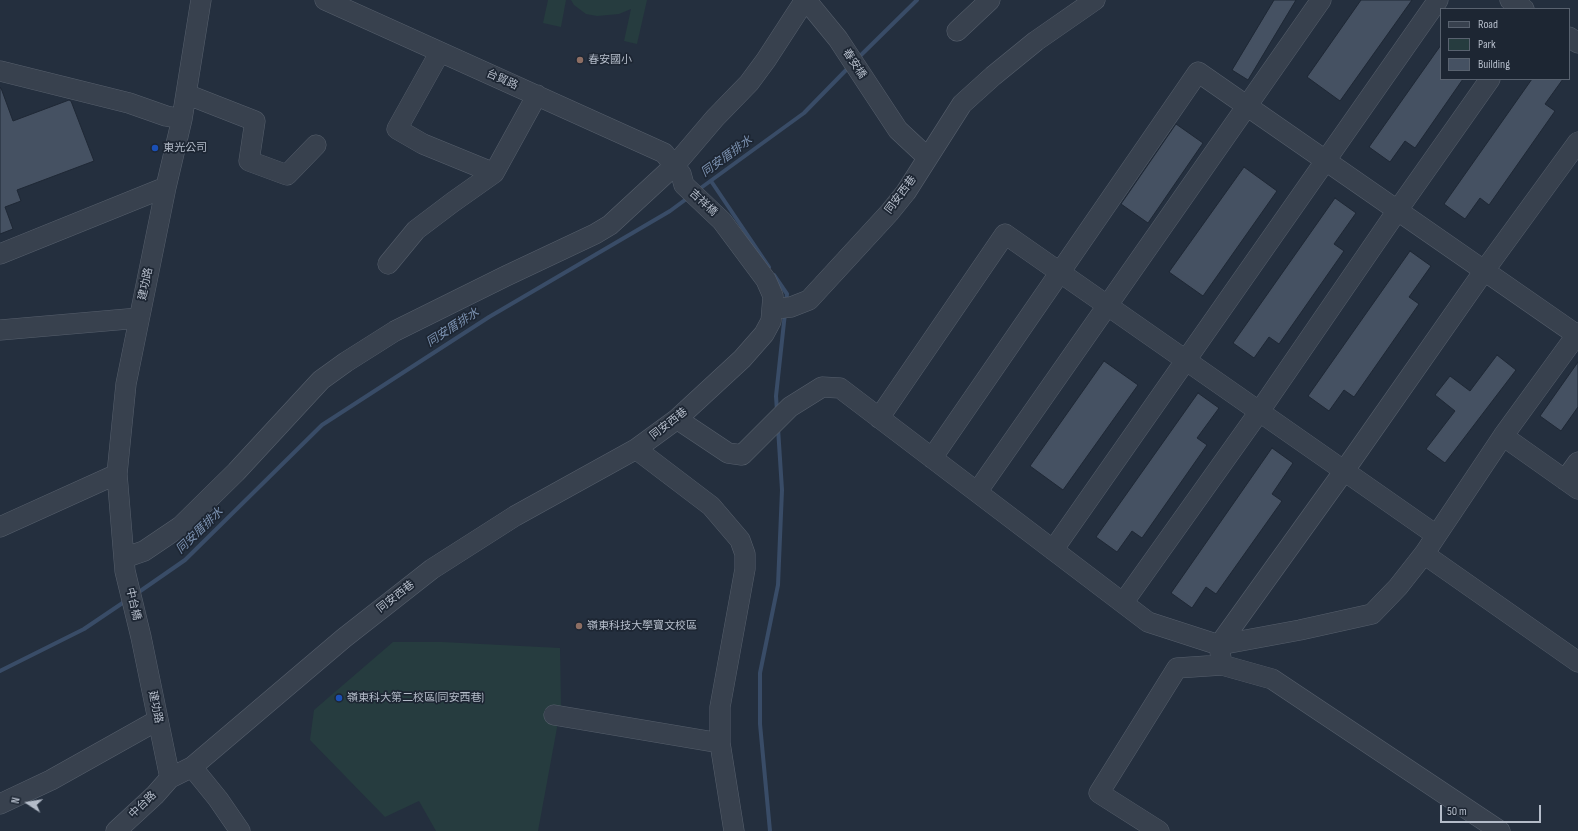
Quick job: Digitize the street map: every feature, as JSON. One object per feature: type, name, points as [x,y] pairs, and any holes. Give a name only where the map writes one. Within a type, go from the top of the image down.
[{"type":"street","name":"建功路","points":[[125,564],[118,474],[126,384],[166,187],[182,119],[201,0]]},
{"type":"street","points":[[125,564],[181,526],[236,472],[321,380],[346,362],[395,331],[610,225],[675,165],[715,118],[749,84],[806,0]]},
{"type":"street","name":"春安橋","points":[[806,0],[838,39],[870,90],[898,130],[928,158]]},
{"type":"street","points":[[957,31],[990,0]]},
{"type":"street","name":"同安西巷","points":[[170,778],[192,767],[344,638],[432,569],[515,516],[636,449],[677,420],[742,359],[764,334],[771,321],[773,309],[791,307],[809,300],[889,212],[906,192],[962,104],[993,76],[1036,41],[1095,0]]},
{"type":"street","points":[[977,492],[1321,0]]},
{"type":"street","points":[[1053,550],[1438,0]]},
{"type":"street","points":[[1510,0],[1522,8]]},
{"type":"street","name":"台貿路","points":[[330,1],[664,153],[675,165]]},
{"type":"street","points":[[440,52],[397,129],[423,144],[494,173]]},
{"type":"street","points":[[0,71],[129,103],[166,116],[182,119]]},
{"type":"street","points":[[677,420],[728,453],[742,455],[790,407],[822,387],[840,388],[879,418],[1148,622],[1219,645],[1300,630],[1372,614],[1398,587],[1424,554],[1503,436],[1577,334],[1198,72],[932,458]]},
{"type":"street","points":[[1123,603],[1259,412],[1489,80]]},
{"type":"street","points":[[186,94],[255,121],[249,161],[287,174],[316,145]]},
{"type":"street","points":[[388,264],[416,230],[494,173],[537,95]]},
{"type":"street","points":[[1222,665],[1219,645],[1344,471],[1484,271],[1578,142]]},
{"type":"street","name":"吉祥橋","points":[[675,165],[681,174],[684,185],[722,221],[766,280],[773,296],[773,309]]},
{"type":"street","points":[[0,254],[166,187]]},
{"type":"street","points":[[879,418],[1005,234],[1436,535]]},
{"type":"street","points":[[0,330],[139,318]]},
{"type":"street","points":[[1503,436],[1572,485],[1578,462]]},
{"type":"street","points":[[636,449],[711,506],[740,540],[745,554],[745,569],[720,707],[720,743],[734,831]]},
{"type":"street","points":[[0,527],[118,474]]},
{"type":"street","points":[[1424,554],[1578,662]]},
{"type":"street","name":"中台橋","points":[[125,564],[141,637]]},
{"type":"street","name":"建功路","points":[[141,637],[170,778]]},
{"type":"street","points":[[1159,831],[1099,793],[1177,668],[1222,665],[1272,679],[1500,831]]},
{"type":"street","points":[[554,715],[720,743]]},
{"type":"street","points":[[0,804],[51,780],[158,720]]},
{"type":"street","points":[[192,767],[218,799],[240,831]]},
{"type":"street","name":"中台路","points":[[116,831],[155,795],[170,778]]},
{"type":"green space","points":[[548,0],[566,0],[561,27],[543,23]]},
{"type":"green space","points":[[571,0],[647,0],[637,44],[624,41],[631,9],[619,14],[597,16],[586,14],[574,5]]},
{"type":"green space","points":[[393,642],[442,642],[560,648],[561,706],[538,831],[436,831],[419,801],[385,817],[310,740],[314,710]]},
{"type":"building","points":[[1274,0],[1296,0],[1248,80],[1232,70]]},
{"type":"building","points":[[1361,0],[1412,0],[1340,101],[1307,77]]},
{"type":"building","points":[[1440,46],[1440,80],[1462,80],[1415,148],[1405,141],[1390,162],[1369,147]]},
{"type":"building","points":[[1531,80],[1562,80],[1545,104],[1555,111],[1489,205],[1480,198],[1465,219],[1444,204]]},
{"type":"building","points":[[0,88],[13,121],[69,100],[71,101],[94,161],[17,190],[21,201],[5,207],[13,229],[0,234]]},
{"type":"building","points":[[1176,124],[1203,143],[1148,223],[1121,204]]},
{"type":"building","points":[[1244,167],[1277,191],[1203,296],[1169,272]]},
{"type":"building","points":[[1335,198],[1356,213],[1334,244],[1344,251],[1279,344],[1269,337],[1254,358],[1233,343]]},
{"type":"building","points":[[1410,251],[1431,266],[1409,297],[1419,304],[1354,397],[1344,390],[1329,411],[1308,396]]},
{"type":"building","points":[[1497,355],[1516,370],[1445,463],[1426,449],[1455,411],[1435,395],[1450,376],[1470,391]]},
{"type":"building","points":[[1104,361],[1138,385],[1063,490],[1030,466]]},
{"type":"building","points":[[1578,362],[1578,407],[1561,431],[1540,416]]},
{"type":"building","points":[[1198,393],[1219,408],[1197,438],[1207,445],[1142,538],[1132,531],[1117,552],[1096,537]]},
{"type":"building","points":[[1272,448],[1293,463],[1272,494],[1282,501],[1216,594],[1206,587],[1192,608],[1171,593]]},
{"type":"waterway","name":"同安厝排水","points":[[858,58],[917,0]]},
{"type":"waterway","name":"同安厝排水","points":[[698,190],[804,113],[849,67]]},
{"type":"waterway","points":[[711,181],[769,267]]},
{"type":"waterway","name":"同安厝排水","points":[[136,594],[185,560],[322,425],[489,317],[670,211],[689,197]]},
{"type":"waterway","points":[[774,275],[787,294],[786,302]]},
{"type":"waterway","points":[[777,411],[776,396],[785,313]]},
{"type":"waterway","points":[[770,831],[760,724],[760,673],[778,585],[782,490],[778,428]]},
{"type":"waterway","name":"同安厝排水","points":[[0,671],[84,629],[127,600]]},
{"type":"place","name":"春安國小","points":[[580,60]]},
{"type":"place","name":"東光公司","points":[[155,148]]},
{"type":"place","name":"嶺東科技大學寶文校區","points":[[579,626]]},
{"type":"place","name":"嶺東科大第二校區(同安西巷)","points":[[339,698]]}]
